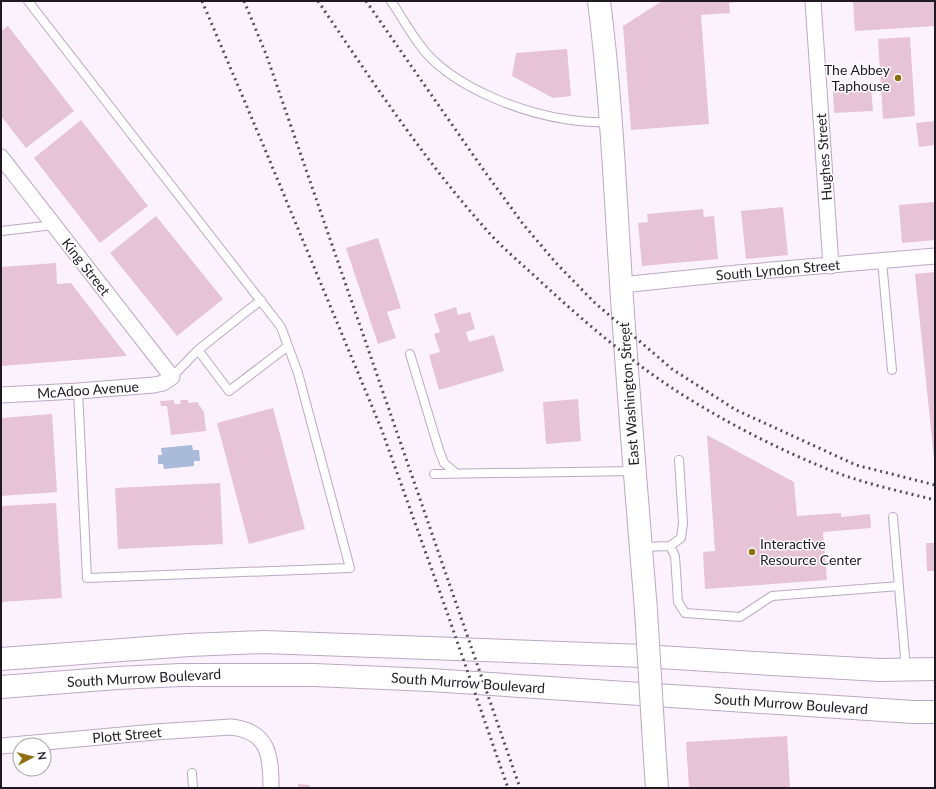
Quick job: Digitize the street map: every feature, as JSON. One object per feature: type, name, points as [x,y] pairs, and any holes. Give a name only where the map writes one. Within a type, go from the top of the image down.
[{"type":"main road","name":"East Washington Street","points":[[599,1],[603,31],[646,610],[657,788]]},
{"type":"main road","name":"South Murrow Boulevard","points":[[1,659],[189,645],[264,642],[635,655],[880,670],[935,669]]},
{"type":"main road","name":"South Murrow Boulevard","points":[[1,687],[181,675],[314,675],[430,680],[913,712],[935,712]]},
{"type":"street","name":"Hughes Street","points":[[813,1],[831,266]]},
{"type":"street","name":"King Street","points":[[1,157],[172,376]]},
{"type":"street","name":"South Lyndon Street","points":[[621,284],[935,256]]},
{"type":"street","name":"McAdoo Avenue","points":[[1,395],[154,385],[163,383],[172,376]]},
{"type":"street","name":"Plott Street","points":[[1,746],[155,732],[231,727],[242,728],[261,739],[267,749],[271,788]]},
{"type":"lane","points":[[28,1],[281,327],[298,373],[350,568],[88,578],[78,391]]},
{"type":"lane","points":[[391,1],[432,59],[464,83],[503,102],[539,114],[565,119],[610,123]]},
{"type":"lane","points":[[1,231],[54,225]]},
{"type":"lane","points":[[882,261],[892,370]]},
{"type":"lane","points":[[172,376],[198,350],[261,300]]},
{"type":"lane","points":[[198,350],[229,391],[288,346]]},
{"type":"lane","points":[[410,354],[444,463],[457,474]]},
{"type":"lane","points":[[641,547],[670,546],[680,538],[683,523],[679,460]]},
{"type":"lane","points":[[434,474],[635,471]]},
{"type":"lane","points":[[893,517],[906,669]]},
{"type":"lane","points":[[670,546],[675,556],[678,602],[685,614],[740,617],[772,596],[899,586]]},
{"type":"lane","points":[[192,773],[193,788]]},
{"type":"water","points":[[192,445],[193,450],[199,450],[200,461],[194,461],[194,466],[164,469],[163,464],[158,464],[158,455],[162,455],[161,448]]},
{"type":"building","points":[[662,1],[738,2],[729,3],[730,13],[701,15],[709,124],[631,130],[623,26]]},
{"type":"building","points":[[853,1],[935,1],[935,26],[855,31]]},
{"type":"building","points":[[8,26],[74,111],[26,148],[1,116],[1,31]]},
{"type":"building","points":[[910,37],[915,116],[883,119],[878,39]]},
{"type":"building","points":[[567,49],[571,96],[553,98],[512,76],[516,53]]},
{"type":"building","points":[[871,87],[873,111],[834,113],[833,90]]},
{"type":"building","points":[[81,120],[148,206],[100,243],[34,158]]},
{"type":"building","points":[[935,121],[935,145],[919,147],[916,123]]},
{"type":"building","points":[[935,202],[935,240],[902,243],[899,205]]},
{"type":"building","points":[[783,207],[788,255],[746,259],[741,211]]},
{"type":"building","points":[[703,209],[704,217],[714,216],[718,259],[642,266],[638,223],[648,222],[647,214]]},
{"type":"building","points":[[156,216],[223,299],[177,336],[110,253]]},
{"type":"building","points":[[378,238],[401,308],[387,312],[396,338],[378,344],[346,248]]},
{"type":"building","points":[[56,263],[57,284],[71,283],[127,356],[1,366],[1,267]]},
{"type":"building","points":[[935,272],[935,459],[934,459],[915,274]]},
{"type":"building","points":[[456,307],[458,315],[470,312],[475,329],[466,332],[469,342],[494,335],[504,371],[439,390],[429,355],[440,352],[434,334],[440,332],[434,314]]},
{"type":"building","points":[[578,399],[581,441],[546,444],[543,402]]},
{"type":"building","points":[[174,400],[174,404],[181,404],[180,400],[188,400],[188,403],[197,402],[204,412],[206,431],[171,435],[167,406],[161,406],[160,401]]},
{"type":"building","points":[[273,408],[305,529],[249,544],[217,423]]},
{"type":"building","points":[[52,414],[57,492],[1,496],[1,418]]},
{"type":"building","points":[[707,435],[794,482],[797,516],[841,513],[841,517],[870,514],[871,528],[823,532],[827,580],[705,589],[703,552],[715,551]]},
{"type":"building","points":[[220,483],[223,544],[118,549],[115,488]]},
{"type":"building","points":[[56,503],[62,598],[1,602],[1,506]]},
{"type":"building","points":[[926,543],[935,543],[935,571],[927,571]]},
{"type":"building","points":[[787,736],[790,788],[689,788],[686,742]]},
{"type":"building","points":[[298,784],[310,785],[310,788],[298,788]]},
{"type":"railway","points":[[202,1],[381,428],[508,788]]},
{"type":"railway","points":[[244,1],[266,54],[520,788]]},
{"type":"railway","points":[[318,1],[400,121],[467,208],[491,235],[509,252],[570,308],[618,349],[689,399],[730,423],[796,456],[852,478],[935,500]]},
{"type":"railway","points":[[366,1],[523,224],[556,263],[595,303],[672,369],[736,410],[856,465],[935,485]]},
{"type":"place","name":"The Abbey Taphouse","points":[[898,78]]},
{"type":"place","name":"Interactive Resource Center","points":[[752,552]]}]
